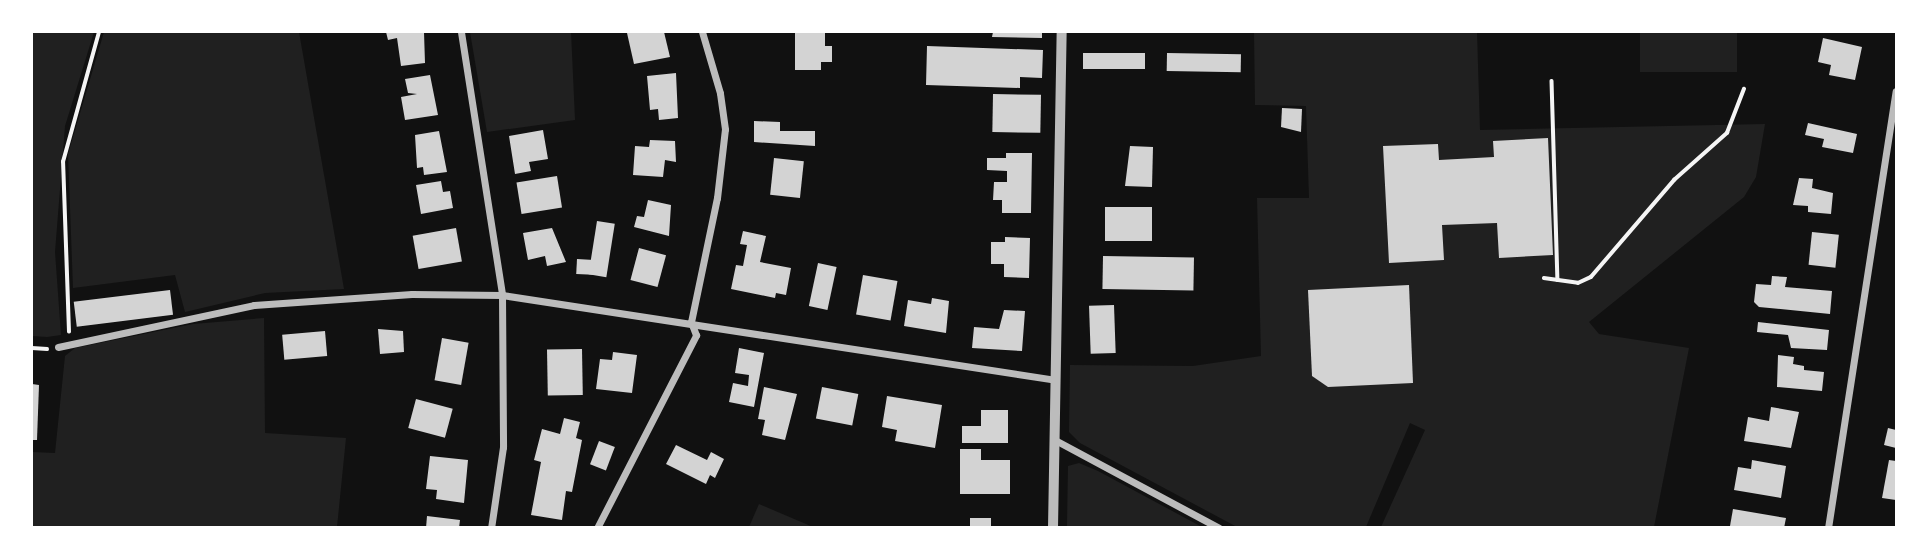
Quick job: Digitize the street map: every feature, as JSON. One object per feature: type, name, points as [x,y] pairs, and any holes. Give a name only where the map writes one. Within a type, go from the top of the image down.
[{"type":"street","points":[[460,32],[502,295],[504,422],[491,527]]},
{"type":"street","points":[[597,527],[685,362],[696,335],[691,322],[717,198],[725,129],[720,93],[702,32]]},
{"type":"street","points":[[1053,527],[1062,32]]},
{"type":"street","points":[[1828,527],[1896,91]]},
{"type":"street","points":[[58,347],[71,341],[218,311],[307,299],[502,295],[1056,380]]},
{"type":"street","points":[[1055,440],[1219,527]]},
{"type":"path","points":[[71,341],[66,309],[63,162],[99,32]]},
{"type":"path","points":[[1552,81],[1558,280]]},
{"type":"path","points":[[1544,278],[1578,283],[1591,277],[1674,180],[1727,132],[1744,89]]},
{"type":"shaded area","points":[[32,32],[94,32],[65,126],[55,252],[61,335],[47,337],[32,336]]},
{"type":"shaded area","points":[[104,32],[299,32],[344,289],[265,293],[185,312],[175,275],[73,288],[68,154]]},
{"type":"shaded area","points":[[470,32],[571,32],[575,120],[487,132]]},
{"type":"shaded area","points":[[1254,32],[1477,32],[1480,130],[1765,124],[1756,177],[1744,197],[1589,322],[1599,334],[1689,348],[1654,527],[1381,527],[1425,430],[1410,423],[1366,527],[1237,527],[1080,443],[1069,432],[1070,365],[1193,366],[1261,356],[1257,198],[1309,198],[1306,106],[1255,105]]},
{"type":"shaded area","points":[[1640,32],[1737,32],[1737,72],[1640,72]]},
{"type":"shaded area","points":[[264,318],[265,433],[346,438],[337,527],[32,527],[32,452],[55,453],[65,356],[75,348],[193,324]]},
{"type":"shaded area","points":[[1079,463],[1202,527],[1067,527],[1068,466]]},
{"type":"shaded area","points":[[759,504],[813,527],[749,527]]},
{"type":"building","points":[[386,32],[424,32],[425,63],[401,66],[397,38],[388,40]]},
{"type":"building","points":[[664,32],[670,57],[634,64],[627,33]]},
{"type":"building","points":[[795,32],[825,32],[825,46],[832,46],[832,62],[821,62],[821,70],[795,70]]},
{"type":"building","points":[[993,32],[1042,32],[1042,38],[992,37]]},
{"type":"building","points":[[1823,38],[1862,47],[1855,80],[1829,75],[1831,65],[1818,62]]},
{"type":"building","points":[[927,46],[1043,50],[1042,78],[1020,77],[1020,88],[926,85]]},
{"type":"building","points":[[1083,53],[1145,53],[1145,69],[1083,69]]},
{"type":"building","points":[[1167,53],[1241,54],[1241,72],[1167,71]]},
{"type":"building","points":[[676,73],[678,118],[659,120],[658,109],[650,110],[647,76]]},
{"type":"building","points":[[430,75],[438,115],[405,120],[401,97],[417,94],[408,93],[405,79]]},
{"type":"building","points":[[993,94],[1041,95],[1040,133],[992,132]]},
{"type":"building","points":[[1282,108],[1302,109],[1301,132],[1281,127]]},
{"type":"building","points":[[754,121],[780,122],[780,131],[815,131],[815,146],[754,142]]},
{"type":"building","points":[[1808,123],[1857,134],[1853,153],[1822,147],[1824,139],[1805,135]]},
{"type":"building","points":[[543,130],[548,159],[529,162],[531,171],[515,174],[509,136]]},
{"type":"building","points":[[439,131],[447,172],[424,175],[423,167],[417,168],[415,135]]},
{"type":"building","points":[[1548,138],[1553,255],[1499,258],[1497,223],[1442,225],[1444,260],[1389,263],[1383,146],[1438,144],[1439,160],[1494,157],[1493,141]]},
{"type":"building","points":[[650,140],[675,141],[676,162],[665,160],[663,177],[633,175],[635,146],[649,147]]},
{"type":"building","points":[[1130,146],[1153,147],[1152,187],[1125,186]]},
{"type":"building","points":[[1006,153],[1032,153],[1031,213],[1002,213],[1002,200],[993,200],[994,182],[1007,182],[1007,171],[987,170],[987,158],[1006,158]]},
{"type":"building","points":[[774,158],[804,161],[800,198],[770,195]]},
{"type":"building","points":[[557,176],[562,208],[522,214],[517,182]]},
{"type":"building","points":[[1799,178],[1813,179],[1812,188],[1833,193],[1831,214],[1808,212],[1808,206],[1793,205]]},
{"type":"building","points":[[441,181],[443,192],[450,191],[453,208],[421,214],[416,185]]},
{"type":"building","points":[[648,200],[671,205],[669,236],[634,227],[637,216],[644,217]]},
{"type":"building","points":[[1105,207],[1152,207],[1152,241],[1105,241]]},
{"type":"building","points":[[597,221],[615,224],[606,277],[589,274]]},
{"type":"building","points":[[456,228],[462,261],[419,269],[413,236]]},
{"type":"building","points":[[552,228],[566,262],[547,266],[545,256],[528,260],[523,233]]},
{"type":"building","points":[[743,231],[766,236],[760,262],[791,268],[786,295],[776,293],[775,298],[731,289],[736,265],[743,266],[747,245],[740,244]]},
{"type":"building","points":[[1812,232],[1839,235],[1835,268],[1809,265]]},
{"type":"building","points":[[1005,237],[1030,238],[1029,278],[1004,277],[1004,264],[991,264],[991,242],[1005,242]]},
{"type":"building","points":[[639,248],[666,255],[658,287],[630,280]]},
{"type":"building","points":[[1103,256],[1194,258],[1193,291],[1102,289]]},
{"type":"building","points":[[577,259],[594,260],[593,275],[576,274]]},
{"type":"building","points":[[818,263],[837,267],[827,310],[809,306]]},
{"type":"building","points":[[863,275],[897,281],[891,320],[856,314]]},
{"type":"building","points":[[1772,276],[1787,277],[1785,287],[1832,291],[1830,314],[1759,307],[1754,302],[1756,284],[1771,285]]},
{"type":"building","points":[[1409,285],[1413,383],[1328,387],[1312,376],[1308,290]]},
{"type":"building","points":[[170,290],[173,315],[77,327],[74,302]]},
{"type":"building","points":[[932,298],[949,301],[946,333],[904,326],[908,300],[931,304]]},
{"type":"building","points":[[1114,305],[1116,353],[1091,354],[1089,306]]},
{"type":"building","points":[[1004,310],[1025,311],[1022,351],[972,348],[974,327],[999,329]]},
{"type":"building","points":[[1758,322],[1829,330],[1827,350],[1791,348],[1788,335],[1757,332]]},
{"type":"building","points":[[378,329],[403,331],[404,352],[380,354]]},
{"type":"building","points":[[325,331],[327,356],[284,360],[282,335]]},
{"type":"building","points":[[442,338],[469,343],[461,385],[435,380]]},
{"type":"building","points":[[739,348],[764,353],[754,407],[729,402],[733,383],[748,386],[749,375],[735,373]]},
{"type":"building","points":[[582,349],[583,395],[548,396],[547,350]]},
{"type":"building","points":[[613,352],[637,355],[632,393],[596,389],[600,359],[612,360]]},
{"type":"building","points":[[1778,355],[1794,357],[1793,364],[1804,366],[1804,370],[1824,372],[1822,391],[1777,387]]},
{"type":"building","points":[[32,384],[39,385],[37,440],[32,440]]},
{"type":"building","points":[[764,387],[797,394],[785,440],[762,435],[765,420],[758,419]]},
{"type":"building","points":[[822,387],[858,394],[852,425],[816,418]]},
{"type":"building","points":[[887,396],[942,405],[935,448],[895,441],[897,430],[882,427]]},
{"type":"building","points":[[416,399],[453,409],[445,438],[408,428]]},
{"type":"building","points":[[1771,407],[1799,412],[1791,448],[1744,441],[1748,417],[1769,421]]},
{"type":"building","points":[[981,410],[1008,410],[1008,443],[962,443],[962,426],[981,426]]},
{"type":"building","points":[[564,418],[580,422],[576,438],[582,440],[572,492],[566,491],[562,520],[531,515],[541,462],[534,460],[542,429],[560,434]]},
{"type":"building","points":[[1888,428],[1896,430],[1896,448],[1884,445]]},
{"type":"building","points":[[599,441],[615,447],[606,470],[590,464]]},
{"type":"building","points":[[676,445],[707,460],[711,452],[724,459],[715,478],[710,475],[706,484],[666,464]]},
{"type":"building","points":[[960,449],[981,449],[981,460],[1010,460],[1010,494],[960,494]]},
{"type":"building","points":[[430,456],[468,460],[464,503],[436,499],[437,490],[426,489]]},
{"type":"building","points":[[1752,460],[1786,466],[1781,498],[1734,490],[1738,467],[1751,469]]},
{"type":"building","points":[[1889,460],[1896,461],[1896,500],[1882,498]]},
{"type":"building","points":[[1733,509],[1786,518],[1784,528],[1730,526]]},
{"type":"building","points":[[427,516],[460,520],[459,528],[426,528]]},
{"type":"building","points":[[970,518],[991,518],[991,528],[970,528]]}]
